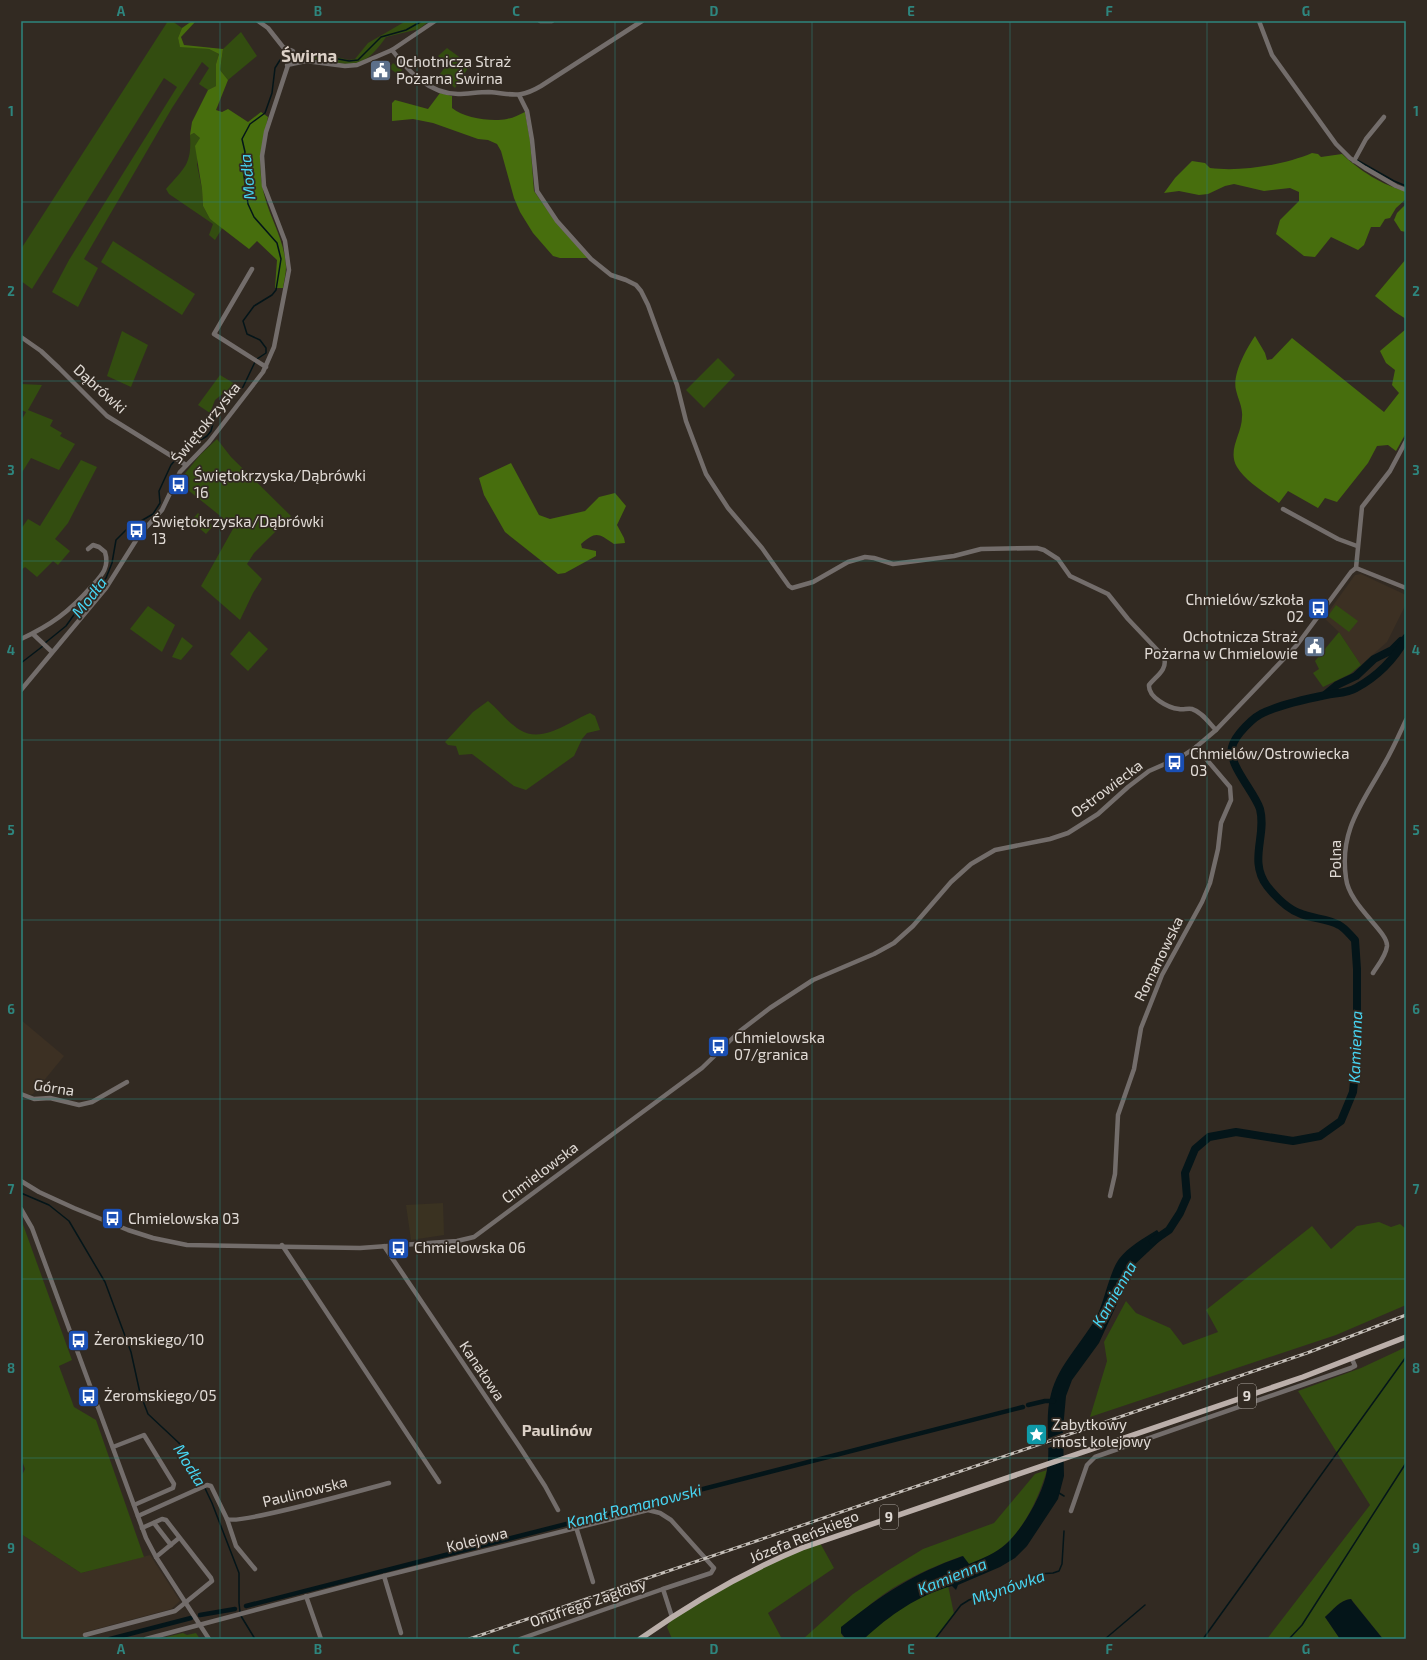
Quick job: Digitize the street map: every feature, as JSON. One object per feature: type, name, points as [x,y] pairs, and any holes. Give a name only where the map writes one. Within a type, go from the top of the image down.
[{"type":"main road","name":"9","points":[[1352,1359],[1406,1337]]},
{"type":"main road","name":"Józefa Reńskiego","points":[[640,1639],[672,1617],[729,1582],[802,1548],[1352,1359]]},
{"type":"street","name":"Świętokrzyska","points":[[21,690],[51,651],[106,588],[140,534],[162,510],[175,480],[186,465],[209,442],[266,367],[276,336],[288,280],[289,264],[285,241],[264,186],[262,156],[268,127],[292,52],[283,47],[268,28],[258,21]]},
{"type":"street","points":[[288,64],[306,61],[345,66],[357,65],[392,50],[435,21]]},
{"type":"street","points":[[540,21],[552,21]]},
{"type":"street","points":[[392,50],[420,80],[440,91],[457,94],[486,92],[519,96],[529,93],[541,86],[642,21]]},
{"type":"street","points":[[1259,21],[1272,55],[1321,121],[1331,137],[1354,161],[1396,186],[1406,190]]},
{"type":"street","points":[[519,96],[527,111],[532,140],[537,191],[557,221],[591,259],[611,275],[636,285],[641,291],[648,305],[677,385],[686,421],[706,474],[728,508],[762,548],[789,586],[792,588],[799,587],[813,582],[848,562],[865,557],[874,558],[893,564],[954,556],[981,549],[1026,548],[1044,550],[1058,559],[1070,576],[1108,594],[1128,619],[1164,657],[1164,668],[1149,685],[1150,692],[1163,703],[1179,709],[1192,709],[1203,716],[1216,730]]},
{"type":"street","points":[[1354,161],[1366,139],[1384,117]]},
{"type":"street","points":[[252,269],[214,334],[266,367]]},
{"type":"street","name":"Dąbrówki","points":[[21,338],[41,351],[107,416],[186,465]]},
{"type":"street","points":[[1404,587],[1356,568],[1362,507],[1385,478],[1406,441]]},
{"type":"street","points":[[1283,509],[1338,539],[1357,546]]},
{"type":"street","points":[[21,639],[33,634],[70,610],[104,572],[107,563],[105,552],[93,545],[88,549]]},
{"type":"street","name":"Ostrowiecka","points":[[770,1008],[813,980],[874,954],[894,943],[913,926],[951,882],[980,858],[996,850],[1050,839],[1068,833],[1098,814],[1128,787],[1149,771],[1181,757],[1196,747],[1216,730],[1297,644],[1351,572],[1356,568]]},
{"type":"street","points":[[33,634],[51,651]]},
{"type":"street","name":"Polna","points":[[1373,973],[1383,957],[1387,943],[1384,935],[1361,910],[1350,893],[1346,878],[1345,848],[1349,830],[1358,808],[1383,766],[1406,720]]},
{"type":"street","name":"Romanowska","points":[[1110,1196],[1115,1174],[1118,1115],[1134,1069],[1141,1028],[1162,975],[1202,902],[1210,882],[1218,849],[1222,823],[1231,800],[1230,787],[1196,747]]},
{"type":"street","name":"Chmielowska","points":[[21,1181],[74,1208],[128,1230],[163,1240],[209,1246],[282,1245],[340,1248],[457,1241],[478,1234],[702,1068],[740,1031],[770,1008]]},
{"type":"street","name":"Górna","points":[[21,1094],[34,1099],[50,1098],[79,1105],[92,1102],[127,1082]]},
{"type":"street","points":[[21,1209],[32,1228],[142,1528],[156,1557],[209,1639]]},
{"type":"street","points":[[282,1245],[439,1482]]},
{"type":"street","name":"Kanałowa","points":[[384,1246],[549,1491],[558,1510]]},
{"type":"street","points":[[1071,1511],[1087,1466],[1095,1456],[1351,1368],[1355,1366],[1352,1359]]},
{"type":"street","points":[[113,1447],[144,1435],[174,1484],[173,1488],[134,1506]]},
{"type":"street","name":"Paulinowska","points":[[227,1519],[235,1521],[389,1483]]},
{"type":"street","points":[[138,1516],[207,1485],[211,1486],[214,1489],[227,1519],[236,1546],[255,1569]]},
{"type":"street","name":"Kolejowa","points":[[146,1639],[306,1596],[648,1510],[660,1513],[671,1520],[713,1566],[713,1570]]},
{"type":"street","points":[[85,1635],[175,1611],[212,1581],[212,1578],[166,1520],[162,1519],[142,1528]]},
{"type":"street","points":[[154,1523],[171,1545]]},
{"type":"street","points":[[576,1527],[593,1582]]},
{"type":"street","points":[[156,1557],[179,1538]]},
{"type":"street","name":"Onufrego Zagłoby","points":[[520,1639],[703,1576],[711,1573],[713,1570]]},
{"type":"street","points":[[384,1576],[401,1633]]},
{"type":"street","points":[[663,1589],[672,1617]]},
{"type":"street","points":[[306,1596],[321,1639]]},
{"type":"shaded area","points":[[1361,574],[1406,595],[1406,604],[1387,642],[1361,665],[1339,632],[1324,618],[1355,575]]},
{"type":"shaded area","points":[[21,1020],[64,1056],[33,1094],[26,1095],[21,1091]]},
{"type":"shaded area","points":[[443,1203],[444,1235],[411,1240],[406,1205]]},
{"type":"shaded area","points":[[21,1534],[81,1573],[150,1555],[180,1601],[171,1609],[85,1632],[85,1638],[81,1639],[21,1639]]},
{"type":"green space","points":[[168,21],[172,21],[182,28],[178,38],[180,46],[209,49],[219,54],[216,64],[216,86],[208,90],[199,84],[209,68],[202,62],[172,108],[84,259],[98,268],[78,307],[52,292],[69,260],[177,87],[164,78],[32,289],[21,281],[21,249]]},
{"type":"green space","points":[[192,21],[196,21],[181,37],[184,45],[223,49],[220,70],[228,80],[216,110],[222,112],[228,109],[248,122],[261,112],[268,117],[262,150],[261,175],[264,195],[285,256],[286,270],[283,288],[275,288],[277,260],[257,241],[249,249],[210,219],[203,206],[202,189],[195,146],[200,138],[194,133],[190,135],[192,122],[208,90],[216,86],[216,64],[219,54],[209,49],[180,47],[178,38],[182,28]]},
{"type":"green space","points":[[406,21],[429,21],[419,29],[386,37],[370,56],[362,61],[347,64],[314,59],[314,52],[349,60],[355,59],[368,43]]},
{"type":"green space","points":[[241,32],[257,56],[228,80],[220,70],[223,49]]},
{"type":"green space","points":[[447,48],[470,65],[455,88],[440,74],[448,63],[438,56]]},
{"type":"green space","points":[[393,63],[402,70],[399,75],[389,68]]},
{"type":"green space","points":[[440,93],[452,96],[452,108],[470,117],[501,120],[514,117],[525,112],[530,140],[534,191],[557,224],[588,258],[560,258],[553,256],[533,233],[520,212],[514,198],[501,151],[497,144],[433,123],[413,119],[392,121],[392,103],[395,100],[428,109]]},
{"type":"green space","points":[[194,133],[200,138],[197,165],[202,189],[203,206],[210,219],[223,227],[215,240],[209,235],[213,224],[169,194],[166,189],[186,165],[190,153],[190,135]]},
{"type":"green space","points":[[1312,153],[1318,154],[1321,157],[1342,154],[1372,177],[1397,189],[1406,191],[1406,199],[1396,208],[1390,218],[1385,219],[1380,227],[1371,227],[1364,245],[1358,250],[1331,237],[1315,257],[1304,256],[1276,234],[1280,220],[1299,201],[1299,192],[1290,188],[1264,191],[1234,184],[1225,186],[1208,194],[1199,195],[1179,191],[1164,193],[1175,178],[1192,161],[1205,163],[1210,168],[1235,169],[1276,164]]},
{"type":"green space","points":[[1406,204],[1406,232],[1401,231],[1394,220],[1397,213]]},
{"type":"green space","points":[[113,241],[195,294],[182,315],[101,262]]},
{"type":"green space","points":[[1406,259],[1406,319],[1375,296]]},
{"type":"green space","points":[[1406,329],[1406,433],[1396,451],[1388,445],[1377,446],[1368,463],[1337,502],[1325,498],[1318,508],[1288,491],[1279,503],[1256,487],[1245,477],[1234,461],[1234,448],[1242,414],[1235,384],[1238,370],[1244,355],[1255,336],[1265,353],[1267,360],[1272,359],[1292,338],[1384,412],[1399,393],[1392,385],[1395,370],[1386,363],[1380,351]]},
{"type":"green space","points":[[122,331],[148,345],[131,387],[107,376]]},
{"type":"green space","points":[[718,358],[735,375],[704,408],[686,390]]},
{"type":"green space","points":[[220,375],[235,384],[215,400],[210,413],[198,405]]},
{"type":"green space","points":[[21,384],[42,385],[28,410],[53,420],[50,426],[62,433],[60,436],[75,444],[59,470],[31,458],[21,474],[21,421],[26,412],[21,410]]},
{"type":"green space","points":[[217,439],[231,457],[291,516],[254,553],[247,564],[262,579],[253,593],[240,620],[201,586],[234,527],[178,482],[200,455]]},
{"type":"green space","points":[[81,460],[97,467],[68,523],[55,539],[70,551],[58,565],[53,561],[37,577],[25,567],[21,570],[21,529],[28,519],[40,526]]},
{"type":"green space","points":[[511,463],[539,515],[550,519],[585,511],[599,497],[615,493],[626,506],[617,525],[625,543],[614,544],[600,536],[594,535],[581,544],[582,548],[596,551],[596,556],[565,573],[558,574],[505,532],[484,495],[479,478]]},
{"type":"green space","points":[[198,513],[213,526],[206,534],[191,521]]},
{"type":"green space","points":[[1336,605],[1358,621],[1349,632],[1328,616]]},
{"type":"green space","points":[[148,606],[175,625],[162,652],[130,629]]},
{"type":"green space","points":[[249,631],[268,649],[248,671],[230,654]]},
{"type":"green space","points":[[1339,632],[1361,665],[1350,674],[1323,687],[1313,673],[1319,669],[1315,661]]},
{"type":"green space","points":[[182,637],[193,646],[181,660],[172,657]]},
{"type":"green space","points":[[488,701],[516,727],[529,734],[547,733],[556,730],[590,713],[595,716],[600,730],[587,733],[582,739],[574,756],[526,790],[514,786],[472,754],[459,755],[456,746],[448,745],[445,742],[473,712]]},
{"type":"green space","points":[[21,1219],[72,1360],[59,1366],[74,1407],[96,1420],[144,1557],[81,1573],[21,1534],[21,1477],[25,1469],[21,1458]]},
{"type":"green space","points":[[1379,1222],[1391,1227],[1400,1224],[1406,1229],[1406,1305],[1336,1335],[1090,1417],[1107,1361],[1104,1342],[1126,1301],[1136,1313],[1170,1328],[1183,1345],[1218,1332],[1206,1310],[1312,1226],[1331,1249],[1357,1226]]},
{"type":"green space","points":[[1406,1347],[1406,1639],[1383,1639],[1351,1599],[1340,1603],[1325,1617],[1340,1639],[1267,1639],[1370,1505],[1298,1391],[1361,1368]]},
{"type":"green space","points":[[1047,1470],[1032,1509],[1021,1527],[999,1550],[969,1564],[962,1556],[927,1570],[893,1588],[872,1603],[841,1633],[844,1639],[803,1639],[853,1594],[923,1549],[994,1523],[1035,1474]]},
{"type":"green space","points":[[819,1541],[834,1568],[768,1613],[782,1639],[672,1639],[667,1627],[672,1617],[712,1592]]},
{"type":"green space","points":[[946,1576],[954,1614],[935,1639],[846,1639],[885,1605]]},
{"type":"green space","points":[[183,1633],[187,1635],[196,1633],[200,1639],[158,1639]]},
{"type":"water","points":[[1157,1230],[1163,1238],[1132,1267],[1118,1291],[1117,1304],[1099,1343],[1072,1380],[1066,1396],[1063,1429],[1064,1476],[1058,1499],[1027,1546],[1015,1558],[1000,1567],[958,1585],[956,1590],[952,1586],[916,1600],[894,1614],[864,1639],[846,1639],[841,1633],[841,1627],[885,1595],[928,1570],[963,1556],[969,1564],[984,1558],[1006,1544],[1026,1520],[1042,1489],[1047,1470],[1048,1413],[1054,1383],[1065,1363],[1097,1316],[1113,1271],[1119,1259],[1132,1247]]},
{"type":"water","points":[[1351,1599],[1383,1639],[1340,1639],[1325,1617],[1340,1603]]},
{"type":"pier","points":[[1065,1432],[1065,1437],[1046,1444],[1046,1439]]},
{"type":"pier","points":[[1065,1438],[1066,1442],[1045,1449],[1046,1445]]},
{"type":"waterway","name":"Modła","points":[[293,55],[306,51],[349,61],[358,60],[381,37],[406,30],[422,21]]},
{"type":"waterway","name":"Modła","points":[[257,359],[266,353],[266,348],[260,340],[247,334],[243,321],[254,306],[272,295],[276,290],[281,259],[277,243],[254,217],[248,204],[243,169],[245,152],[242,139],[250,124],[265,113],[272,93],[275,68],[280,60],[290,56]]},
{"type":"waterway","points":[[1357,160],[1394,181],[1406,186]]},
{"type":"waterway","name":"Modła","points":[[45,643],[66,626],[81,605],[106,578],[112,563],[116,540],[127,529],[153,514],[160,503],[159,491],[171,465],[184,450],[207,436],[211,431],[217,408],[243,387],[255,362]]},
{"type":"waterway","name":"Kamienna","points":[[1153,1241],[1169,1230],[1180,1213],[1187,1197],[1185,1173],[1195,1149],[1209,1137],[1236,1132],[1293,1141],[1320,1136],[1341,1121],[1353,1092],[1357,1051],[1357,969],[1355,940],[1339,925],[1294,911],[1277,898],[1267,886],[1259,867],[1258,857],[1262,819],[1260,809],[1234,762],[1232,747],[1237,737],[1246,726],[1256,717],[1265,712],[1295,702],[1349,691],[1364,683],[1385,667],[1406,638]]},
{"type":"waterway","name":"Kamienna","points":[[1326,694],[1337,685],[1356,676],[1374,659],[1392,650],[1401,641]]},
{"type":"waterway","name":"Modła","points":[[21,663],[43,646]]},
{"type":"waterway","name":"Modła","points":[[21,1193],[49,1205],[69,1221],[105,1282],[131,1352],[140,1393],[148,1414],[179,1443],[202,1482],[212,1503],[239,1573],[240,1612]]},
{"type":"waterway","points":[[1203,1639],[1406,1357]]},
{"type":"waterway","name":"Kanał Romanowski","points":[[1028,1405],[1045,1401],[1054,1401]]},
{"type":"waterway","name":"Kanał Romanowski","points":[[246,1606],[1023,1407]]},
{"type":"waterway","points":[[1289,1639],[1302,1625],[1406,1463]]},
{"type":"waterway","name":"Młynówka","points":[[1059,1493],[1064,1496]]},
{"type":"waterway","name":"Młynówka","points":[[935,1639],[961,1605],[969,1600],[1038,1574],[1059,1571],[1062,1564],[1064,1531]]},
{"type":"waterway","points":[[1105,1639],[1145,1605]]},
{"type":"waterway","name":"Kanał Romanowski","points":[[200,1615],[235,1609]]},
{"type":"waterway","name":"Modła","points":[[241,1616],[255,1639]]},
{"type":"waterway","name":"Kanał Romanowski","points":[[110,1639],[191,1618]]},
{"type":"railway","points":[[469,1639],[1307,1353],[1406,1315]]},
{"type":"place","name":"Ochotnicza Straż Pożarna Świrna","points":[[381,71]]},
{"type":"place","name":"Świętokrzyska/Dąbrówki 16","points":[[178,485]]},
{"type":"place","name":"Świętokrzyska/Dąbrówki 13","points":[[137,531]]},
{"type":"place","name":"Chmielów/szkoła 02","points":[[1319,609]]},
{"type":"place","name":"Ochotnicza Straż Pożarna w Chmielowie","points":[[1314,646]]},
{"type":"place","name":"Chmielów/Ostrowiecka 03","points":[[1175,763]]},
{"type":"place","name":"Chmielowska 07/granica","points":[[718,1047]]},
{"type":"place","name":"Chmielowska 03","points":[[113,1219]]},
{"type":"place","name":"Chmielowska 06","points":[[399,1248]]},
{"type":"place","name":"Żeromskiego/10","points":[[78,1340]]},
{"type":"place","name":"Żeromskiego/05","points":[[88,1396]]},
{"type":"place","name":"Zabytkowy most kolejowy","points":[[1037,1434]]},
{"type":"district","name":"Świrna","points":[[309,56]]},
{"type":"district","name":"Paulinów","points":[[557,1430]]}]
